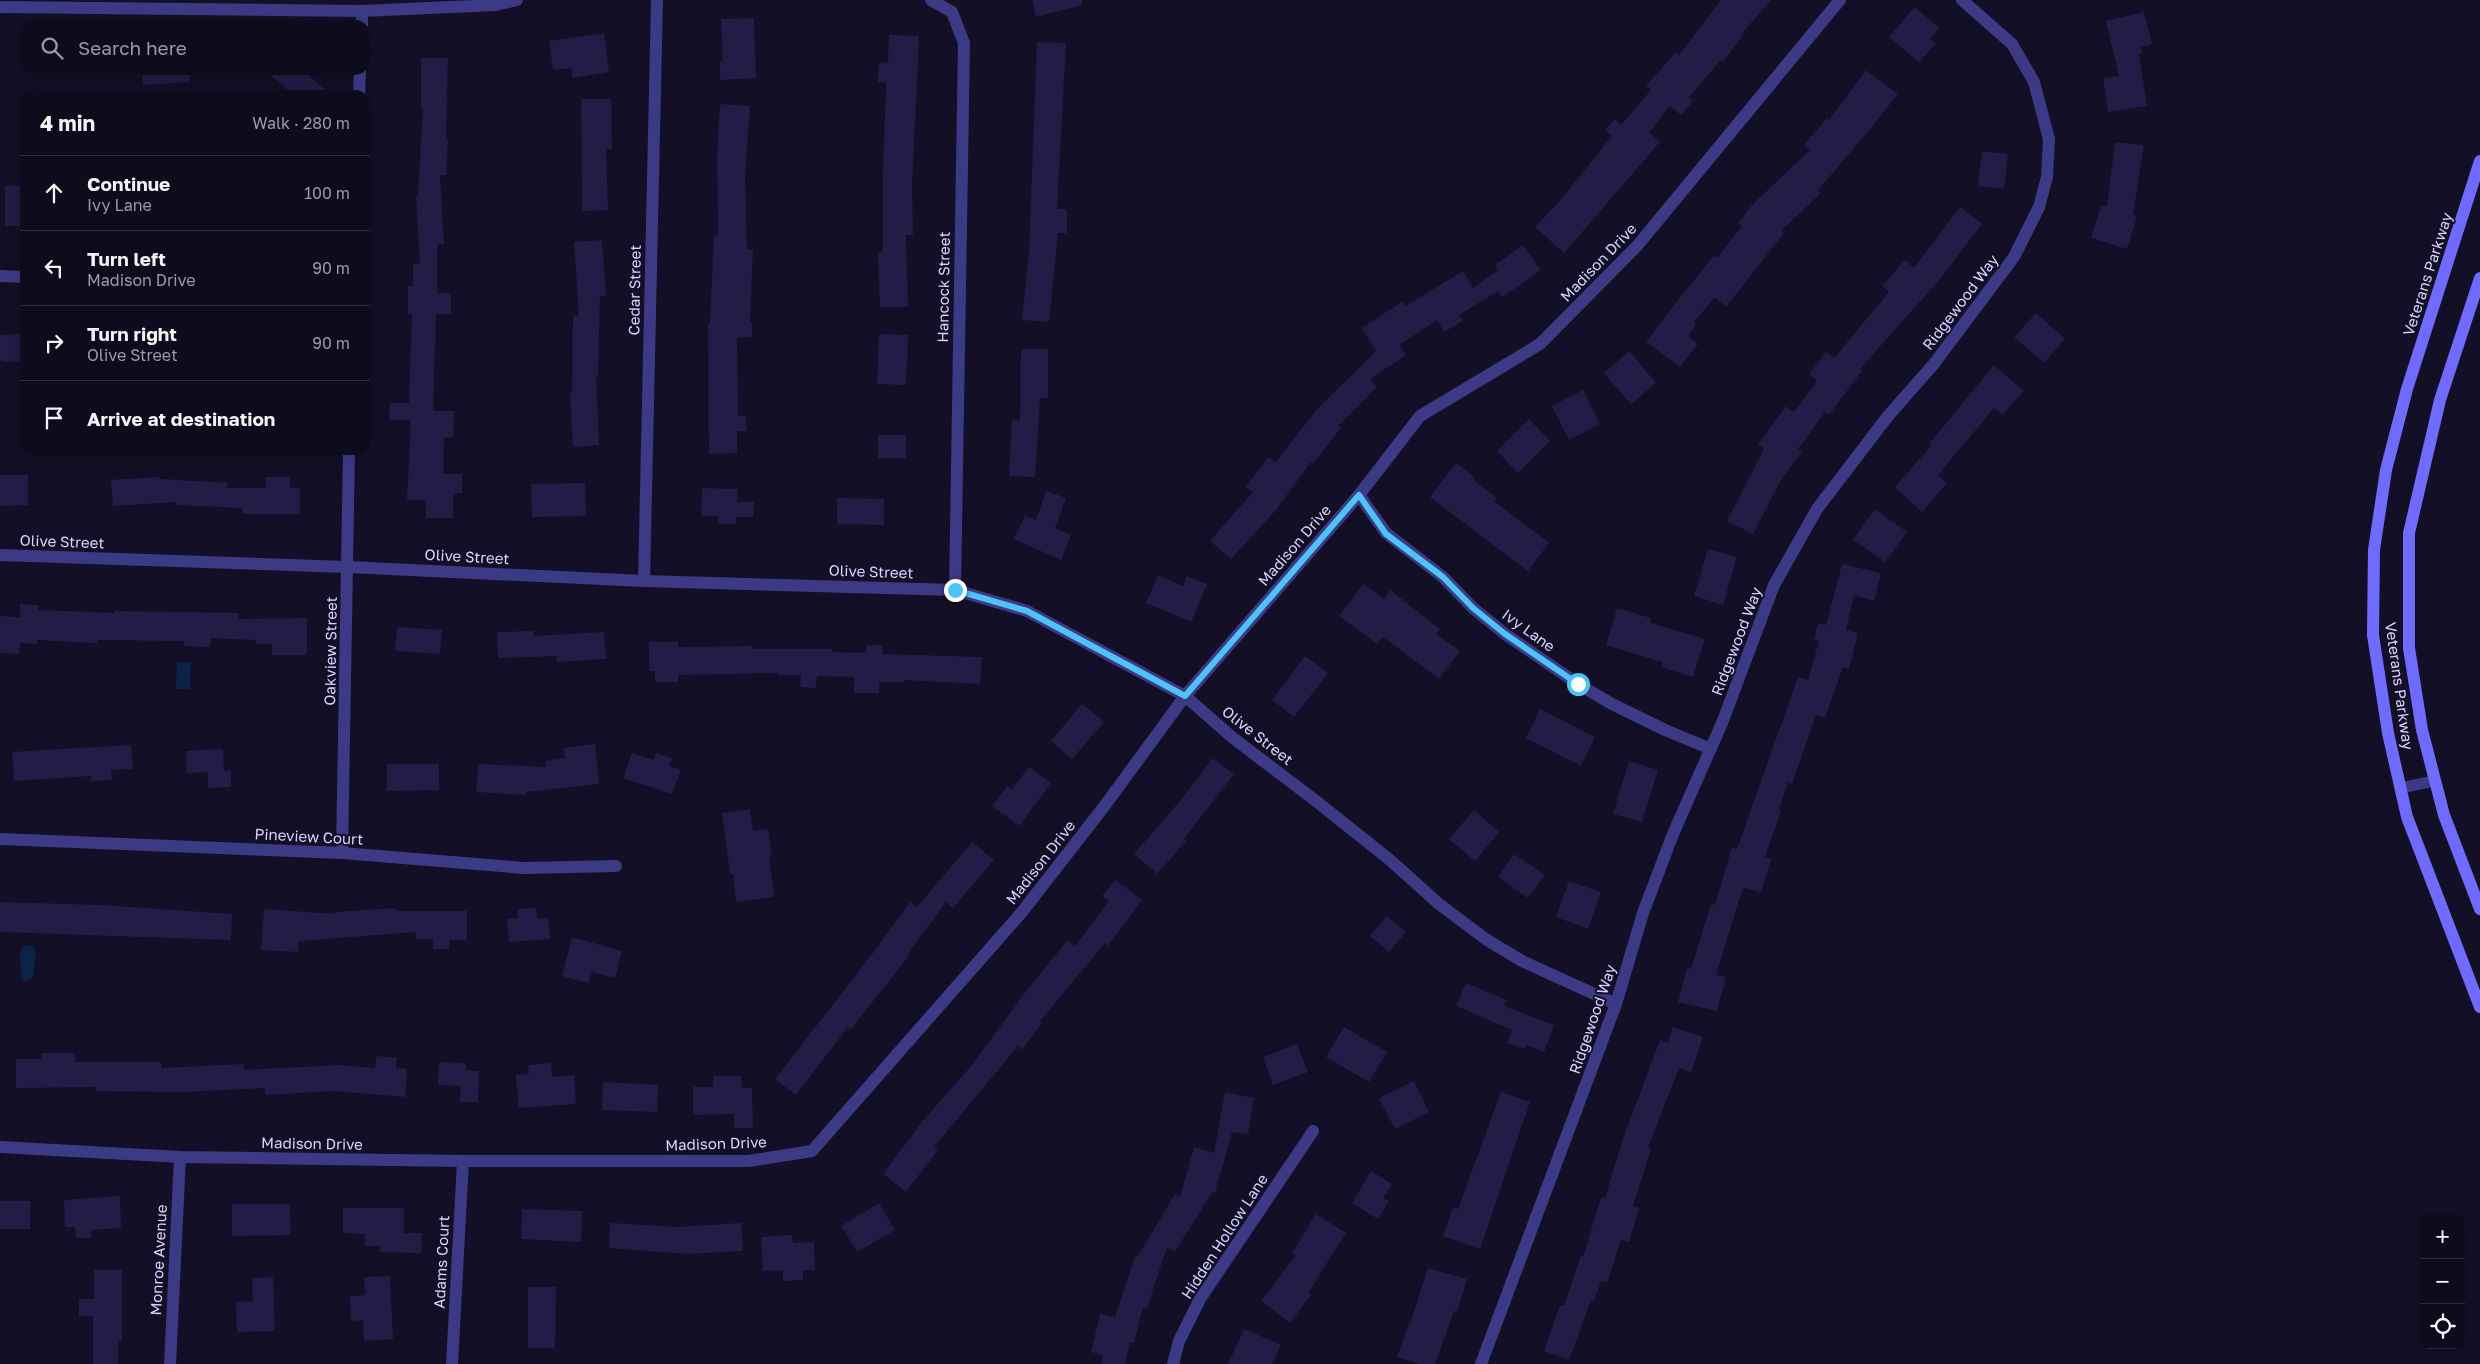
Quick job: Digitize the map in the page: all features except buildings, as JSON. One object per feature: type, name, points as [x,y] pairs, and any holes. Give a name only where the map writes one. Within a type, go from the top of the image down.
[{"type":"main road","name":"Veterans Parkway","points":[[2480,160],[2407,389],[2386,470],[2374,550],[2373,635],[2388,733],[2407,817],[2480,1007]]},
{"type":"main road","name":"Veterans Parkway","points":[[2480,278],[2440,400],[2409,533],[2410,648],[2422,730],[2444,815],[2480,909]]},
{"type":"street","points":[[0,7],[362,10],[496,5],[517,0]]},
{"type":"street","name":"Cedar Street","points":[[644,580],[657,0]]},
{"type":"street","name":"Hancock Street","points":[[931,0],[952,12],[964,43],[955,590]]},
{"type":"street","name":"Madison Drive","points":[[0,1146],[180,1157],[463,1161],[749,1161],[812,1152],[1022,912],[1106,804],[1185,696],[1359,495],[1420,416],[1540,344],[1637,246],[1840,0]]},
{"type":"street","name":"Ridgewood Way","points":[[1481,1364],[1616,1004],[1646,904],[1673,834],[1711,748],[1774,585],[1817,509],[1888,416],[1933,365],[2014,258],[2039,207],[2047,177],[2049,139],[2034,82],[2012,44],[1962,0]]},
{"type":"street","points":[[362,10],[362,20]]},
{"type":"street","points":[[359,90],[360,75]]},
{"type":"street","points":[[0,276],[20,277]]},
{"type":"street","name":"Oakview Street","points":[[342,854],[349,455]]},
{"type":"street","name":"Ivy Lane","points":[[1359,495],[1386,534],[1443,577],[1473,608],[1505,634],[1578,684],[1612,704],[1665,730],[1711,748]]},
{"type":"street","name":"Olive Street","points":[[0,555],[955,590],[1027,611],[1185,696],[1233,738],[1316,801],[1390,860],[1439,904],[1487,940],[1524,962],[1616,1004]]},
{"type":"street","name":"Pineview Court","points":[[0,839],[342,854],[524,868],[616,866]]},
{"type":"street","name":"Hidden Hollow Lane","points":[[1173,1364],[1180,1341],[1200,1299],[1313,1131]]},
{"type":"street","name":"Monroe Avenue","points":[[170,1364],[180,1157]]},
{"type":"street","name":"Adams Court","points":[[452,1364],[463,1161]]},
{"type":"lane","points":[[2400,788],[2434,781]]},
{"type":"water","points":[[177,662],[191,662],[190,689],[176,689]]},
{"type":"water","points":[[26,945],[32,946],[36,951],[33,977],[26,982],[21,979],[20,950]]},
{"type":"route","points":[[955,590],[1027,611],[1185,696],[1359,495],[1386,534],[1443,577],[1473,608],[1505,634],[1578,684]]}]
